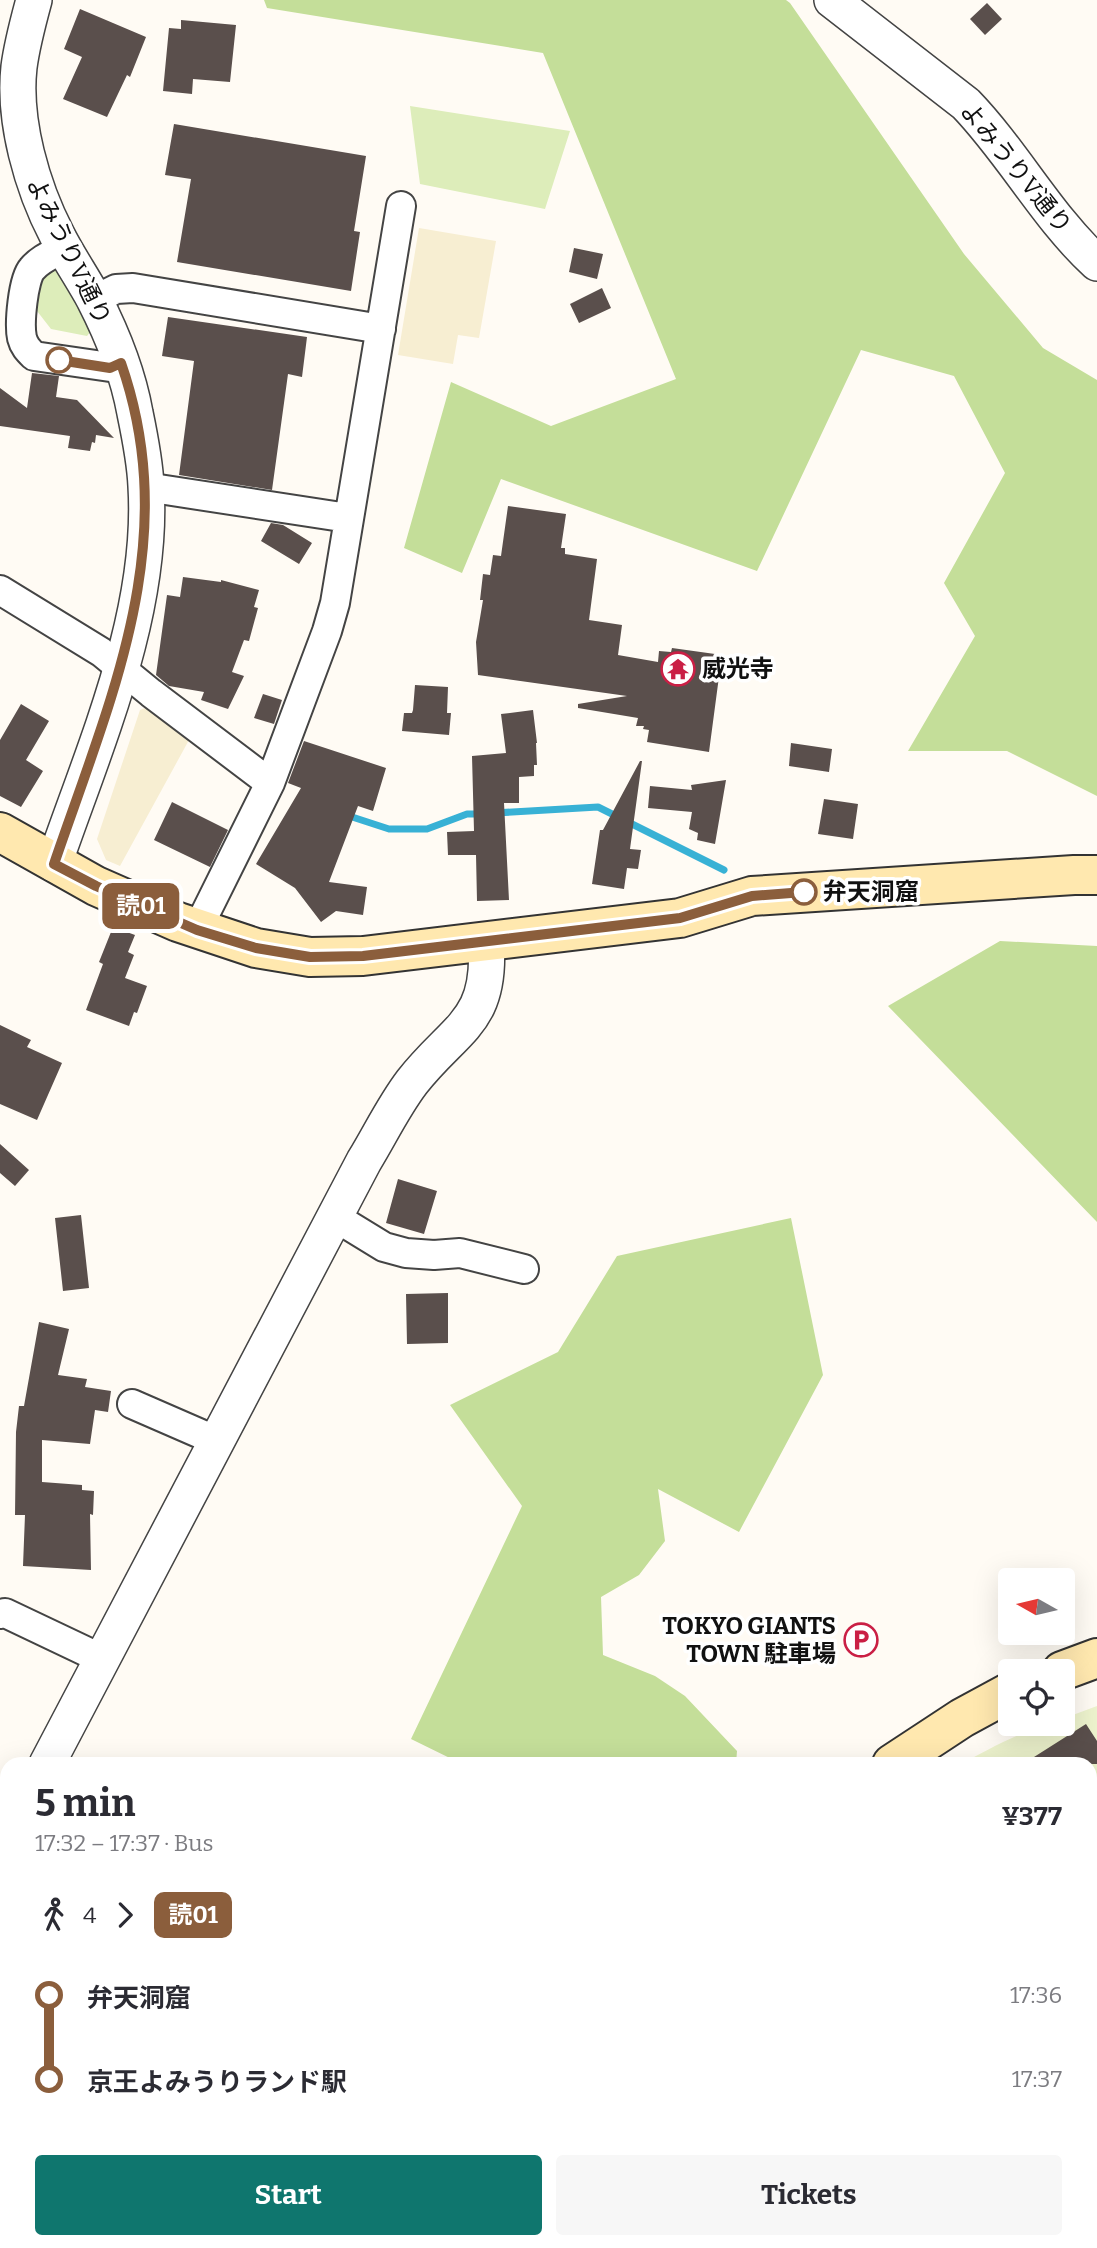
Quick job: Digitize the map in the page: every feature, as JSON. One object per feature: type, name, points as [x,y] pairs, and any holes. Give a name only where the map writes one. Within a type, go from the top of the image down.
[{"type":"main road","points":[[0,832],[96,886],[197,930],[256,948],[322,957],[363,956],[680,918],[752,896],[1047,876],[1097,876]]},
{"type":"main road","points":[[1075,1666],[1097,1658]]},
{"type":"main road","points":[[903,1757],[962,1718],[998,1698]]},
{"type":"street","name":"よみうりV通り","points":[[34,0],[24,36],[19,69],[19,105],[29,167],[47,214],[94,300],[121,363],[135,411],[146,487],[145,539],[140,580],[121,668],[54,864]]},
{"type":"street","name":"よみうりV通り","points":[[832,0],[966,104],[984,122],[1059,224],[1097,263]]},
{"type":"street","points":[[197,930],[270,783],[335,603],[401,206]]},
{"type":"street","points":[[64,248],[34,266],[28,274],[21,319],[11,343],[25,348],[34,356],[110,368],[121,363]]},
{"type":"street","points":[[94,300],[116,289],[133,288],[381,329]]},
{"type":"street","points":[[146,487],[348,518]]},
{"type":"street","points":[[0,590],[92,646],[270,783]]},
{"type":"street","points":[[51,1757],[400,1099],[414,1080],[466,1025],[480,1003],[487,976],[486,941]]},
{"type":"street","points":[[335,1217],[366,1238],[395,1250],[434,1255],[460,1253],[524,1269]]},
{"type":"street","points":[[132,1404],[217,1441]]},
{"type":"street","points":[[0,1614],[5,1613],[102,1659]]},
{"type":"shaded area","points":[[419,228],[496,241],[479,338],[458,335],[453,364],[398,355]]},
{"type":"shaded area","points":[[150,706],[189,740],[120,866],[106,860],[97,839],[140,710]]},
{"type":"green space","points":[[264,0],[786,0],[790,3],[964,254],[1043,348],[1097,380],[1097,796],[1007,751],[908,751],[975,636],[944,583],[1005,473],[954,376],[861,350],[757,571],[501,479],[462,573],[404,548],[451,382],[551,426],[676,379],[543,53],[267,8]]},
{"type":"green space","points":[[410,106],[570,131],[545,209],[420,184]]},
{"type":"green space","points":[[50,267],[60,268],[91,331],[87,336],[51,329],[37,311],[42,276]]},
{"type":"green space","points":[[1000,941],[1097,946],[1097,1222],[888,1006]]},
{"type":"green space","points":[[791,1218],[823,1375],[739,1532],[658,1489],[665,1541],[639,1575],[601,1597],[603,1655],[655,1676],[685,1696],[737,1751],[737,1757],[448,1757],[411,1739],[522,1506],[450,1405],[558,1352],[617,1256]]},
{"type":"green space","points":[[1097,1706],[1097,1757],[974,1757],[1016,1736],[1075,1736],[1075,1714]]},
{"type":"building","points":[[987,3],[1002,19],[985,35],[970,19]]},
{"type":"building","points":[[80,9],[146,37],[130,77],[127,75],[107,117],[63,99],[82,57],[64,49]]},
{"type":"building","points":[[181,20],[236,25],[230,82],[193,79],[192,94],[163,91],[169,28],[181,29]]},
{"type":"building","points":[[174,124],[366,156],[354,231],[360,232],[351,291],[177,262],[191,179],[165,175]]},
{"type":"building","points":[[574,248],[603,254],[597,279],[569,272]]},
{"type":"building","points":[[602,288],[611,308],[579,323],[570,304]]},
{"type":"building","points":[[168,317],[307,337],[302,377],[288,374],[272,490],[179,475],[194,361],[162,356]]},
{"type":"building","points":[[32,373],[59,376],[56,397],[77,400],[114,438],[96,435],[90,451],[68,448],[70,436],[0,426],[0,388],[27,408]]},
{"type":"building","points":[[508,506],[566,514],[561,548],[565,548],[565,554],[597,559],[589,620],[622,625],[618,655],[658,662],[659,651],[671,652],[672,648],[715,654],[714,668],[720,669],[709,752],[647,742],[649,730],[643,729],[644,726],[636,726],[638,718],[578,708],[578,704],[627,696],[478,675],[476,642],[483,600],[480,600],[483,574],[490,575],[493,555],[501,556]]},
{"type":"building","points":[[271,523],[283,525],[312,543],[299,564],[261,541]]},
{"type":"building","points":[[183,577],[221,580],[259,590],[254,607],[258,608],[249,641],[244,640],[232,672],[244,676],[228,709],[201,700],[204,692],[169,686],[156,675],[167,595],[180,597]]},
{"type":"building","points":[[415,685],[448,687],[447,713],[451,713],[449,735],[402,731],[404,713],[412,713],[413,710]]},
{"type":"building","points":[[263,694],[282,700],[274,724],[254,718]]},
{"type":"building","points":[[21,704],[49,721],[26,760],[43,771],[21,807],[0,796],[0,740]]},
{"type":"building","points":[[533,710],[537,743],[534,776],[519,777],[519,803],[504,803],[509,900],[477,901],[476,855],[448,855],[447,832],[474,831],[472,756],[506,753],[501,714]]},
{"type":"building","points":[[304,741],[386,768],[373,811],[358,806],[329,882],[367,887],[363,915],[336,911],[321,922],[295,888],[256,864],[301,788],[288,783]]},
{"type":"building","points":[[791,743],[832,749],[829,772],[789,766]]},
{"type":"building","points":[[640,761],[630,849],[641,850],[638,869],[627,868],[624,889],[592,884],[600,830],[603,830]]},
{"type":"building","points":[[726,780],[715,844],[697,840],[698,833],[689,829],[692,812],[648,808],[650,786],[692,790],[691,785]]},
{"type":"building","points":[[824,799],[858,804],[853,839],[818,834]]},
{"type":"building","points":[[172,802],[228,830],[210,867],[154,840]]},
{"type":"building","points":[[113,927],[135,935],[128,952],[134,955],[125,978],[147,986],[129,1026],[86,1010],[103,964],[99,962]]},
{"type":"building","points":[[0,1025],[31,1040],[27,1047],[62,1063],[37,1120],[0,1104]]},
{"type":"building","points":[[0,1144],[29,1170],[15,1186],[0,1173]]},
{"type":"building","points":[[398,1179],[437,1191],[424,1234],[386,1223]]},
{"type":"building","points":[[81,1215],[89,1288],[63,1291],[55,1218]]},
{"type":"building","points":[[448,1293],[448,1343],[407,1344],[406,1294]]},
{"type":"building","points":[[39,1322],[69,1329],[58,1375],[87,1379],[85,1387],[111,1391],[108,1412],[95,1410],[90,1444],[42,1440],[42,1482],[82,1485],[82,1490],[94,1491],[93,1515],[90,1514],[91,1570],[23,1566],[25,1515],[15,1515],[16,1432],[19,1406],[24,1406]]},
{"type":"building","points":[[1086,1724],[1097,1741],[1097,1757],[1034,1757],[1067,1736],[1075,1736],[1075,1731]]},
{"type":"waterway","points":[[495,813],[598,807],[724,870]]},
{"type":"waterway","points":[[346,815],[389,829],[427,829],[467,814],[483,814]]},
{"type":"bus line","name":"読01","points":[[59,360],[110,368],[121,363],[135,411],[146,487],[145,539],[140,580],[121,668],[54,864],[96,886],[197,930],[285,954],[334,958],[680,918],[752,896],[804,892]]},
{"type":"place","name":"威光寺","points":[[678,669]]},
{"type":"place","name":"弁天洞窟","points":[[804,892]]},
{"type":"place","name":"TOKYO GIANTS TOWN 駐車場","points":[[861,1640]]}]
